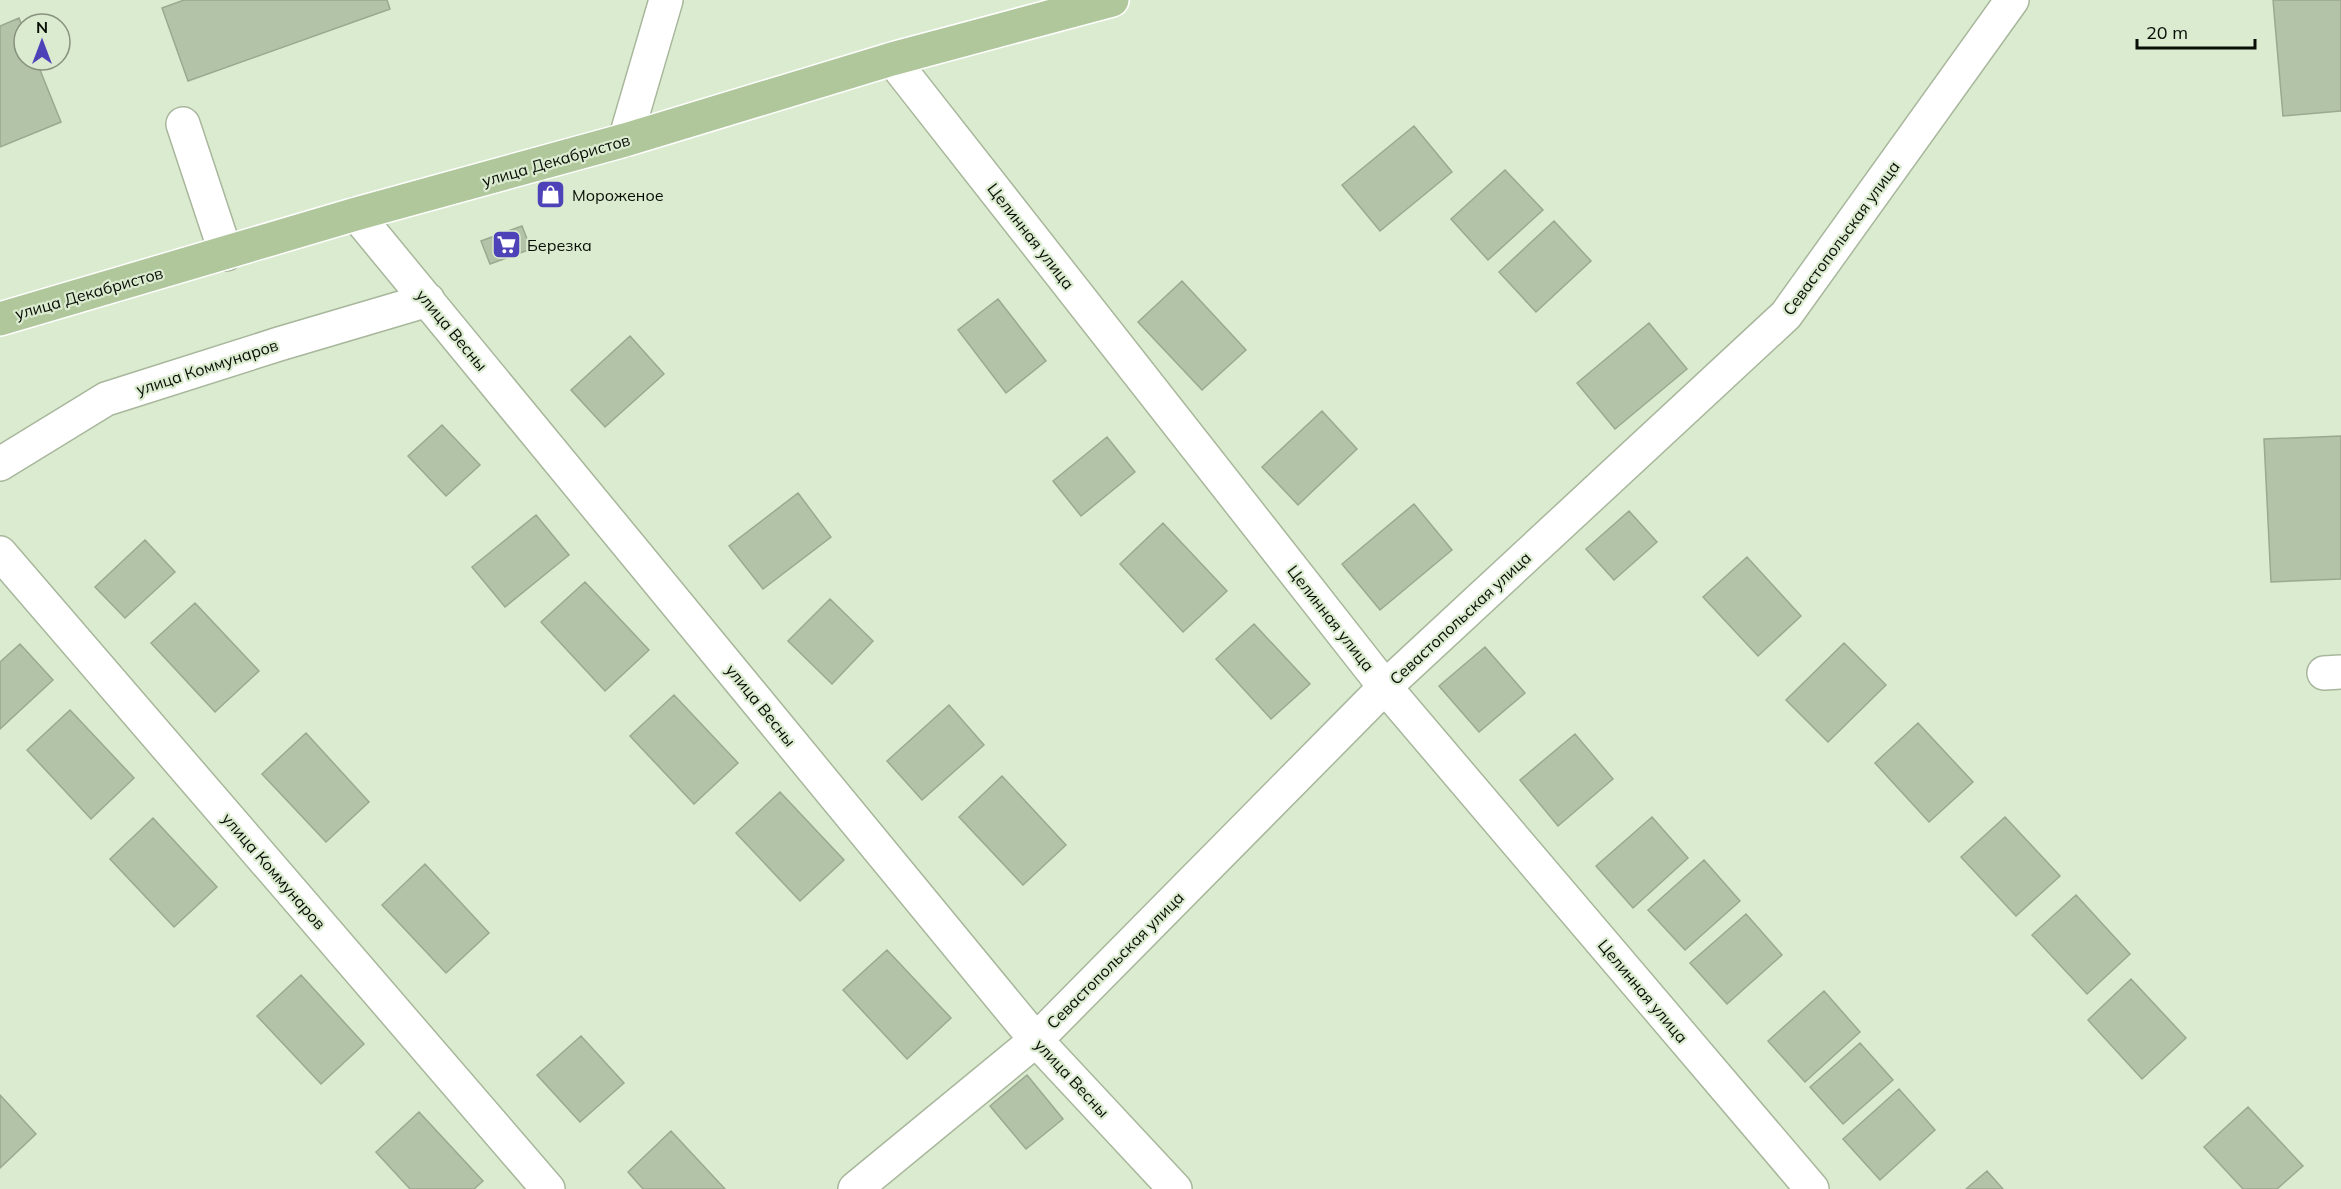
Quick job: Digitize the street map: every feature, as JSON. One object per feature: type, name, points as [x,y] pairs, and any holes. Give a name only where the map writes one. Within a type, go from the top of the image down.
[{"type":"main road","name":"улица Декабристов","points":[[0,319],[356,214],[625,140],[892,59],[1112,0]]},
{"type":"street","points":[[625,140],[666,0]]},
{"type":"street","name":"Севастопольская улица","points":[[855,1189],[1036,1040],[1385,687],[1786,315],[2012,0]]},
{"type":"street","name":"Целинная улица","points":[[892,59],[1385,687],[1812,1189]]},
{"type":"street","points":[[183,124],[226,254]]},
{"type":"street","name":"улица Весны","points":[[356,214],[1036,1040],[1175,1189]]},
{"type":"street","name":"улица Коммунаров","points":[[0,464],[106,399],[428,300]]},
{"type":"street","name":"улица Коммунаров","points":[[0,553],[548,1189]]},
{"type":"building","points":[[184,0],[387,0],[390,9],[188,81],[162,8]]},
{"type":"building","points":[[2273,0],[2341,0],[2341,111],[2283,116]]},
{"type":"building","points":[[12,21],[12,72],[41,72],[61,122],[0,147],[0,26]]},
{"type":"building","points":[[1414,126],[1452,172],[1380,231],[1342,185]]},
{"type":"building","points":[[1505,170],[1543,210],[1488,260],[1451,219]]},
{"type":"building","points":[[1554,221],[1591,261],[1536,312],[1499,272]]},
{"type":"building","name":"Березка","points":[[522,226],[531,249],[490,264],[481,241]]},
{"type":"building","points":[[1182,281],[1246,350],[1202,390],[1138,322]]},
{"type":"building","points":[[998,299],[1046,361],[1006,393],[958,330]]},
{"type":"building","points":[[1649,323],[1687,369],[1615,429],[1577,383]]},
{"type":"building","points":[[630,336],[664,374],[605,427],[571,390]]},
{"type":"building","points":[[1322,411],[1357,449],[1298,505],[1262,467]]},
{"type":"building","points":[[442,425],[480,465],[446,496],[408,456]]},
{"type":"building","points":[[2341,436],[2341,579],[2271,582],[2264,439]]},
{"type":"building","points":[[1107,437],[1135,472],[1081,516],[1053,481]]},
{"type":"building","points":[[798,493],[831,537],[763,589],[729,546]]},
{"type":"building","points":[[1414,504],[1452,550],[1380,610],[1342,564]]},
{"type":"building","points":[[1629,511],[1657,542],[1614,580],[1586,549]]},
{"type":"building","points":[[536,515],[569,555],[505,607],[472,567]]},
{"type":"building","points":[[1163,523],[1227,591],[1183,632],[1120,564]]},
{"type":"building","points":[[145,540],[175,572],[125,618],[95,587]]},
{"type":"building","points":[[1747,557],[1801,616],[1758,656],[1703,597]]},
{"type":"building","points":[[585,582],[649,650],[605,691],[541,622]]},
{"type":"building","points":[[830,599],[873,641],[832,684],[788,641]]},
{"type":"building","points":[[195,603],[259,671],[215,712],[151,643]]},
{"type":"building","points":[[1254,624],[1310,684],[1271,719],[1216,659]]},
{"type":"building","points":[[1844,643],[1886,685],[1828,742],[1786,700]]},
{"type":"building","points":[[20,644],[53,680],[0,729],[0,662]]},
{"type":"building","points":[[1485,647],[1525,693],[1479,732],[1439,686]]},
{"type":"building","points":[[674,695],[738,763],[694,804],[630,736]]},
{"type":"building","points":[[949,705],[984,745],[922,800],[887,761]]},
{"type":"building","points":[[70,710],[134,778],[91,819],[27,750]]},
{"type":"building","points":[[1918,723],[1973,782],[1929,822],[1875,763]]},
{"type":"building","points":[[306,733],[369,802],[326,842],[262,774]]},
{"type":"building","points":[[1575,734],[1613,779],[1558,826],[1520,780]]},
{"type":"building","points":[[1002,776],[1066,845],[1023,885],[959,817]]},
{"type":"building","points":[[780,792],[844,860],[800,901],[736,833]]},
{"type":"building","points":[[1652,817],[1688,858],[1633,908],[1596,866]]},
{"type":"building","points":[[2005,817],[2060,876],[2016,916],[1961,857]]},
{"type":"building","points":[[153,818],[217,887],[174,927],[110,859]]},
{"type":"building","points":[[1704,860],[1740,901],[1685,950],[1648,910]]},
{"type":"building","points":[[425,864],[489,933],[446,973],[382,905]]},
{"type":"building","points":[[2076,895],[2130,954],[2087,994],[2032,935]]},
{"type":"building","points":[[1746,914],[1782,955],[1727,1004],[1690,963]]},
{"type":"building","points":[[887,950],[951,1018],[907,1059],[843,990]]},
{"type":"building","points":[[301,975],[364,1044],[321,1084],[257,1016]]},
{"type":"building","points":[[2131,979],[2186,1038],[2142,1079],[2088,1020]]},
{"type":"building","points":[[1824,991],[1860,1032],[1805,1082],[1768,1041]]},
{"type":"building","points":[[581,1036],[624,1083],[580,1122],[537,1075]]},
{"type":"building","points":[[1860,1043],[1893,1080],[1843,1124],[1810,1087]]},
{"type":"building","points":[[1027,1075],[1063,1119],[1026,1149],[990,1106]]},
{"type":"building","points":[[1899,1089],[1935,1130],[1880,1180],[1843,1139]]},
{"type":"building","points":[[0,1095],[36,1134],[0,1168]]},
{"type":"building","points":[[2248,1107],[2303,1166],[2277,1189],[2243,1189],[2204,1147]]},
{"type":"building","points":[[419,1112],[483,1181],[474,1189],[410,1189],[376,1152]]},
{"type":"building","points":[[671,1131],[725,1189],[643,1189],[628,1172]]},
{"type":"building","points":[[1987,1171],[2003,1189],[1966,1189]]},
{"type":"place","name":"Мороженое","points":[[551,195]]},
{"type":"place","name":"Березка","points":[[506,245]]}]
